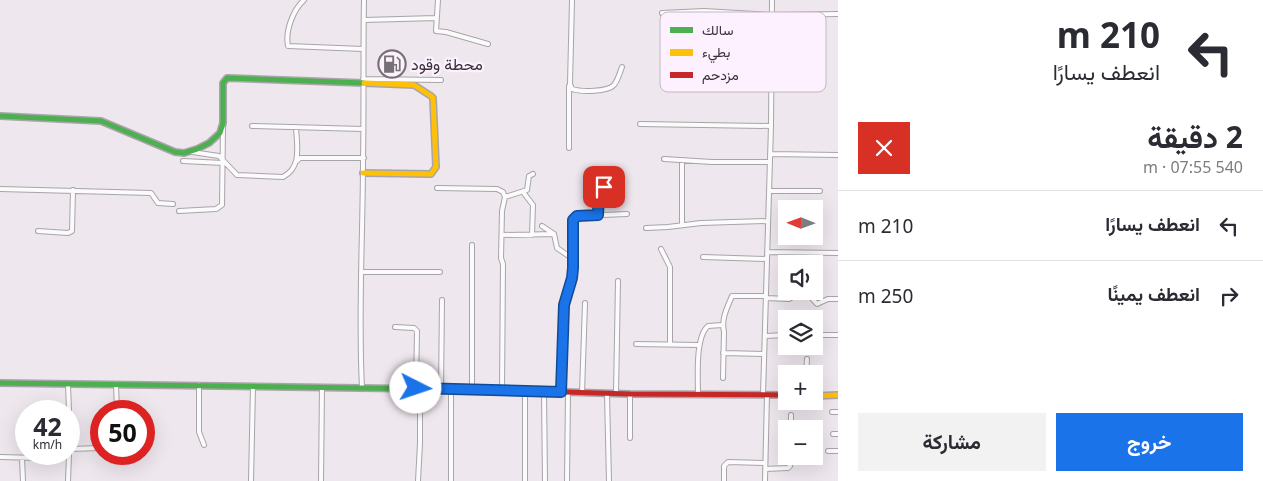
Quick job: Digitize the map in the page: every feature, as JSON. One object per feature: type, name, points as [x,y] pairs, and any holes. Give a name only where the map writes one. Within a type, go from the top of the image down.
[{"type":"main road","points":[[0,116],[101,122],[175,152],[190,152],[220,133],[223,123],[223,83],[227,78],[363,81],[414,85],[433,97],[436,167],[431,174],[363,173]]},
{"type":"main road","points":[[0,383],[418,388],[607,394],[778,396]]},
{"type":"main road","points":[[823,396],[838,396]]},
{"type":"street","points":[[304,0],[288,30],[288,46],[364,49]]},
{"type":"street","points":[[362,388],[361,272],[364,158],[364,0]]},
{"type":"street","points":[[438,0],[436,31],[488,44]]},
{"type":"street","points":[[568,148],[572,0]]},
{"type":"street","points":[[697,12],[721,12]]},
{"type":"street","points":[[364,20],[436,18]]},
{"type":"street","points":[[570,84],[574,90],[611,88],[616,84],[622,66]]},
{"type":"street","points":[[363,81],[442,80]]},
{"type":"street","points":[[765,481],[764,354],[771,92]]},
{"type":"street","points":[[179,210],[206,210],[220,207],[223,202],[223,123]]},
{"type":"street","points":[[640,124],[771,126]]},
{"type":"street","points":[[252,126],[363,129]]},
{"type":"street","points":[[190,152],[215,155],[237,175],[283,177],[293,169],[297,161],[296,128]]},
{"type":"street","points":[[770,154],[838,155]]},
{"type":"street","points":[[297,161],[303,158],[364,158]]},
{"type":"street","points":[[664,159],[769,162]]},
{"type":"street","points":[[682,160],[682,226]]},
{"type":"street","points":[[183,161],[223,161]]},
{"type":"street","points":[[505,197],[527,190],[529,176],[533,174]]},
{"type":"street","points":[[437,188],[497,189],[503,192],[505,197],[502,211],[502,391]]},
{"type":"street","points":[[598,215],[600,188],[620,188]]},
{"type":"street","points":[[0,190],[151,193],[158,203],[173,204]]},
{"type":"street","points":[[38,231],[68,233],[72,231],[73,190]]},
{"type":"street","points":[[769,191],[820,191]]},
{"type":"street","points":[[523,192],[533,205],[532,235]]},
{"type":"street","points":[[561,392],[564,305],[572,278],[573,220],[577,216],[627,214]]},
{"type":"street","points":[[646,228],[701,223],[768,221]]},
{"type":"street","points":[[542,226],[554,234],[557,248],[573,259]]},
{"type":"street","points":[[502,235],[554,234]]},
{"type":"street","points":[[472,245],[472,391]]},
{"type":"street","points":[[661,249],[669,264],[670,271],[670,344]]},
{"type":"street","points":[[767,252],[838,253]]},
{"type":"street","points":[[703,257],[767,258]]},
{"type":"street","points":[[361,272],[440,272]]},
{"type":"street","points":[[616,394],[618,281]]},
{"type":"street","points":[[723,378],[722,325],[732,296],[778,298]]},
{"type":"street","points":[[813,300],[817,304],[825,299],[838,299]]},
{"type":"street","points":[[441,390],[442,300]]},
{"type":"street","points":[[582,393],[585,304]]},
{"type":"street","points":[[698,395],[701,335],[705,328],[711,325],[722,325]]},
{"type":"street","points":[[395,327],[414,328],[417,331],[420,443],[418,481]]},
{"type":"street","points":[[765,336],[778,335]]},
{"type":"street","points":[[823,335],[838,335]]},
{"type":"street","points":[[636,344],[699,345]]},
{"type":"street","points":[[723,353],[764,354]]},
{"type":"street","points":[[807,359],[807,365]]},
{"type":"street","points":[[68,384],[69,400]]},
{"type":"street","points":[[116,384],[117,400]]},
{"type":"street","points":[[199,386],[200,432],[204,445]]},
{"type":"street","points":[[251,481],[253,386]]},
{"type":"street","points":[[321,481],[322,387]]},
{"type":"street","points":[[451,390],[451,481]]},
{"type":"street","points":[[525,392],[525,481]]},
{"type":"street","points":[[544,392],[544,481]]},
{"type":"street","points":[[567,481],[568,393]]},
{"type":"street","points":[[607,394],[609,481]]},
{"type":"street","points":[[630,394],[630,438]]},
{"type":"street","points":[[832,412],[838,412]]},
{"type":"street","points":[[791,415],[791,420]]},
{"type":"street","points":[[828,451],[838,451]]},
{"type":"street","points":[[0,457],[15,458]]},
{"type":"street","points":[[724,481],[724,466],[728,462],[765,463]]},
{"type":"street","points":[[22,465],[22,481]]},
{"type":"street","points":[[68,481],[69,465]]},
{"type":"street","points":[[765,469],[788,468],[790,465]]},
{"type":"traffic: fast","points":[[0,116],[101,121],[175,152],[184,153],[209,143],[220,133],[223,123],[223,83],[227,78],[364,83]]},
{"type":"traffic: fast","points":[[0,383],[499,390]]},
{"type":"traffic: slow","points":[[363,173],[431,174],[436,167],[433,98],[414,85],[364,83]]},
{"type":"traffic: slow","points":[[823,396],[838,395]]},
{"type":"traffic: jam","points":[[499,390],[630,394],[778,395]]},
{"type":"place","name":"محطة وقود","points":[[392,64]]},
{"type":"route","points":[[416,388],[561,392],[564,305],[573,268],[573,220],[577,216],[598,215],[599,191],[600,188],[604,187]]}]
